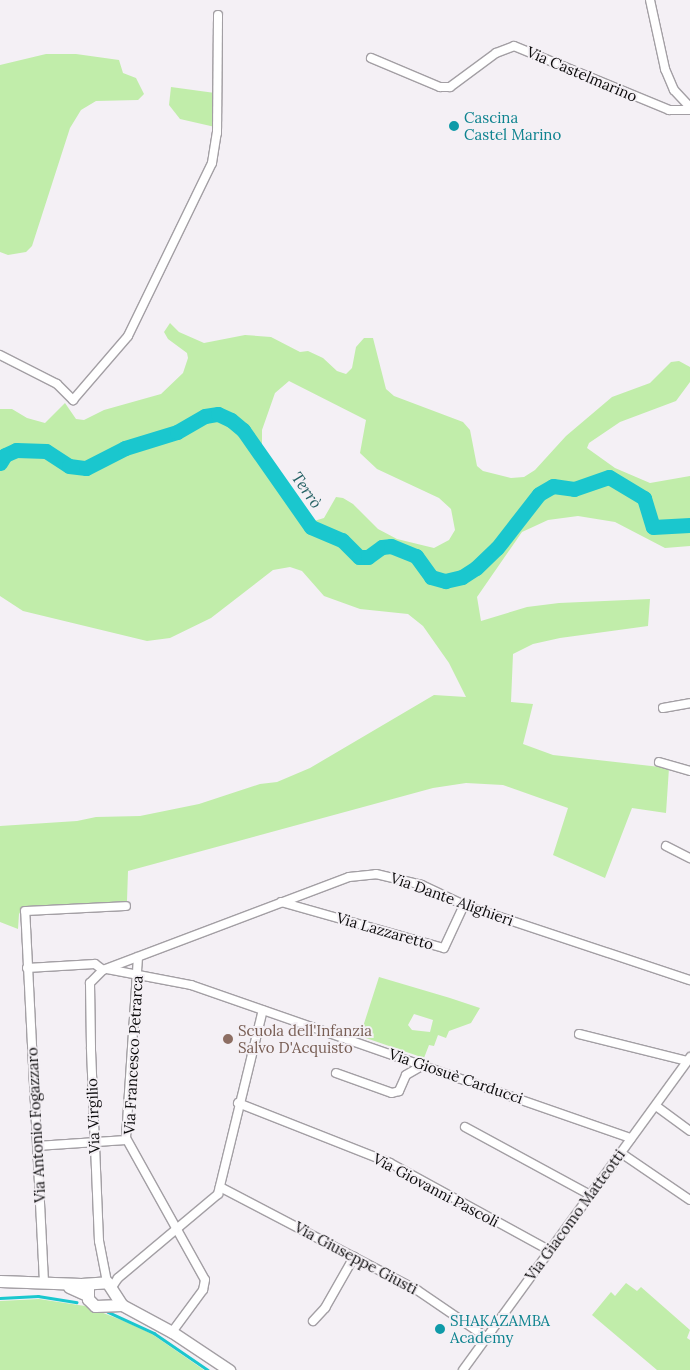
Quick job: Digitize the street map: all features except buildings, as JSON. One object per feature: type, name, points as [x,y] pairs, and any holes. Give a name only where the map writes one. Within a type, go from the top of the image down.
[{"type":"main road","points":[[0,1281],[105,1285],[122,1305],[172,1332],[229,1370]]},
{"type":"main road","points":[[87,1295],[105,1285]]},
{"type":"main road","points":[[105,1285],[108,1306]]},
{"type":"main road","points":[[0,1286],[71,1287],[87,1295],[95,1306],[122,1305]]},
{"type":"street","points":[[650,0],[665,69],[674,90],[690,109]]},
{"type":"street","points":[[0,355],[57,384],[73,400],[128,336],[212,163],[217,133],[218,15]]},
{"type":"street","name":"Via Castelmarino","points":[[371,58],[440,87],[450,87],[496,53],[514,46],[669,110],[690,109]]},
{"type":"street","points":[[664,708],[690,703]]},
{"type":"street","points":[[659,762],[690,771]]},
{"type":"street","points":[[666,846],[690,858]]},
{"type":"street","name":"Via Dante Alighieri","points":[[104,969],[349,877],[376,874],[422,885],[464,905],[690,980]]},
{"type":"street","name":"Via Lazzaretto","points":[[282,902],[444,948],[464,905]]},
{"type":"street","name":"Via Antonio Fogazzaro","points":[[44,1282],[25,911],[126,906]]},
{"type":"street","name":"Via Francesco Petrarca","points":[[138,957],[126,1140],[179,1229],[206,1284],[172,1332]]},
{"type":"street","points":[[27,968],[95,964],[104,969]]},
{"type":"street","name":"Via Giosuè Carducci","points":[[104,969],[191,985],[425,1064],[631,1138]]},
{"type":"street","name":"Via Virgilio","points":[[104,969],[90,983],[94,1142],[102,1268],[105,1285]]},
{"type":"street","points":[[105,1285],[118,1278],[212,1201],[220,1187],[238,1103],[263,1010]]},
{"type":"street","name":"Via Giacomo Matteotti","points":[[463,1370],[689,1059],[579,1034]]},
{"type":"street","points":[[336,1073],[392,1093],[399,1091],[406,1075],[425,1064]]},
{"type":"street","name":"Via Giovanni Pascoli","points":[[238,1103],[390,1163],[549,1250]]},
{"type":"street","points":[[656,1106],[690,1131]]},
{"type":"street","points":[[465,1127],[590,1195]]},
{"type":"street","points":[[37,1146],[126,1140]]},
{"type":"street","points":[[621,1153],[690,1200]]},
{"type":"street","name":"Via Giuseppe Giusti","points":[[220,1187],[417,1290],[486,1337]]},
{"type":"street","points":[[313,1321],[325,1308],[354,1257]]},
{"type":"green space","points":[[46,54],[76,54],[119,60],[123,73],[136,78],[144,94],[138,100],[96,101],[81,110],[70,128],[32,246],[26,252],[8,255],[0,252],[0,65]]},
{"type":"green space","points":[[171,87],[215,93],[215,127],[180,119],[169,105]]},
{"type":"green space","points":[[170,323],[179,332],[204,343],[245,335],[271,337],[300,352],[308,351],[323,358],[337,371],[346,374],[352,368],[356,347],[364,338],[373,338],[386,389],[394,396],[463,422],[470,430],[477,466],[483,471],[511,478],[524,477],[535,470],[566,436],[612,397],[650,383],[671,362],[679,361],[690,367],[690,382],[676,401],[620,422],[589,443],[587,448],[615,468],[650,483],[690,476],[690,546],[665,548],[615,522],[578,516],[548,520],[522,532],[477,597],[481,621],[527,607],[559,603],[650,599],[648,626],[560,638],[533,644],[513,654],[511,702],[533,704],[523,744],[553,755],[669,768],[666,813],[632,808],[605,878],[553,855],[568,808],[503,785],[466,783],[433,788],[128,871],[127,901],[23,908],[19,914],[18,929],[0,922],[0,826],[77,821],[96,817],[140,816],[199,804],[260,784],[277,782],[310,768],[434,695],[466,697],[449,663],[423,626],[408,614],[360,609],[324,596],[302,571],[290,567],[273,570],[211,618],[170,638],[147,641],[23,611],[0,596],[0,409],[12,409],[27,418],[45,423],[65,403],[76,419],[84,420],[104,410],[161,394],[183,373],[188,358],[187,353],[168,339],[164,332]],"holes":[[[289,381],[366,420],[360,453],[377,469],[439,498],[451,509],[455,530],[449,540],[434,548],[397,539],[378,529],[353,504],[343,498],[336,497],[324,518],[314,521],[268,461],[262,446],[262,430],[275,393]]]},
{"type":"green space","points":[[379,977],[480,1008],[471,1023],[449,1031],[446,1038],[438,1035],[434,1046],[429,1045],[424,1058],[360,1036]],"holes":[[[414,1014],[433,1020],[430,1032],[412,1030],[408,1025]]]},
{"type":"green space","points":[[626,1283],[637,1291],[641,1287],[690,1330],[687,1338],[690,1340],[690,1370],[657,1370],[592,1315],[611,1292],[615,1296]]},
{"type":"green space","points":[[39,1299],[85,1306],[124,1321],[152,1334],[204,1370],[0,1370],[0,1301]]},
{"type":"waterway","name":"Terrò","points":[[0,463],[5,455],[16,450],[46,451],[69,466],[86,468],[125,448],[177,432],[205,416],[218,414],[231,420],[243,430],[311,527],[342,540],[359,557],[368,557],[382,547],[391,546],[416,556],[431,577],[445,581],[462,577],[476,568],[497,548],[539,494],[553,486],[574,489],[609,477],[644,498],[653,527],[690,525]]},
{"type":"waterway","points":[[0,1298],[38,1296],[77,1302]]},
{"type":"waterway","points":[[108,1312],[154,1333],[208,1370]]},
{"type":"place","name":"Cascina Castel Marino","points":[[454,126]]},
{"type":"place","name":"Scuola dell'Infanzia Salvo D'Acquisto","points":[[228,1039]]},
{"type":"place","name":"SHAKAZAMBA Academy","points":[[440,1329]]}]
